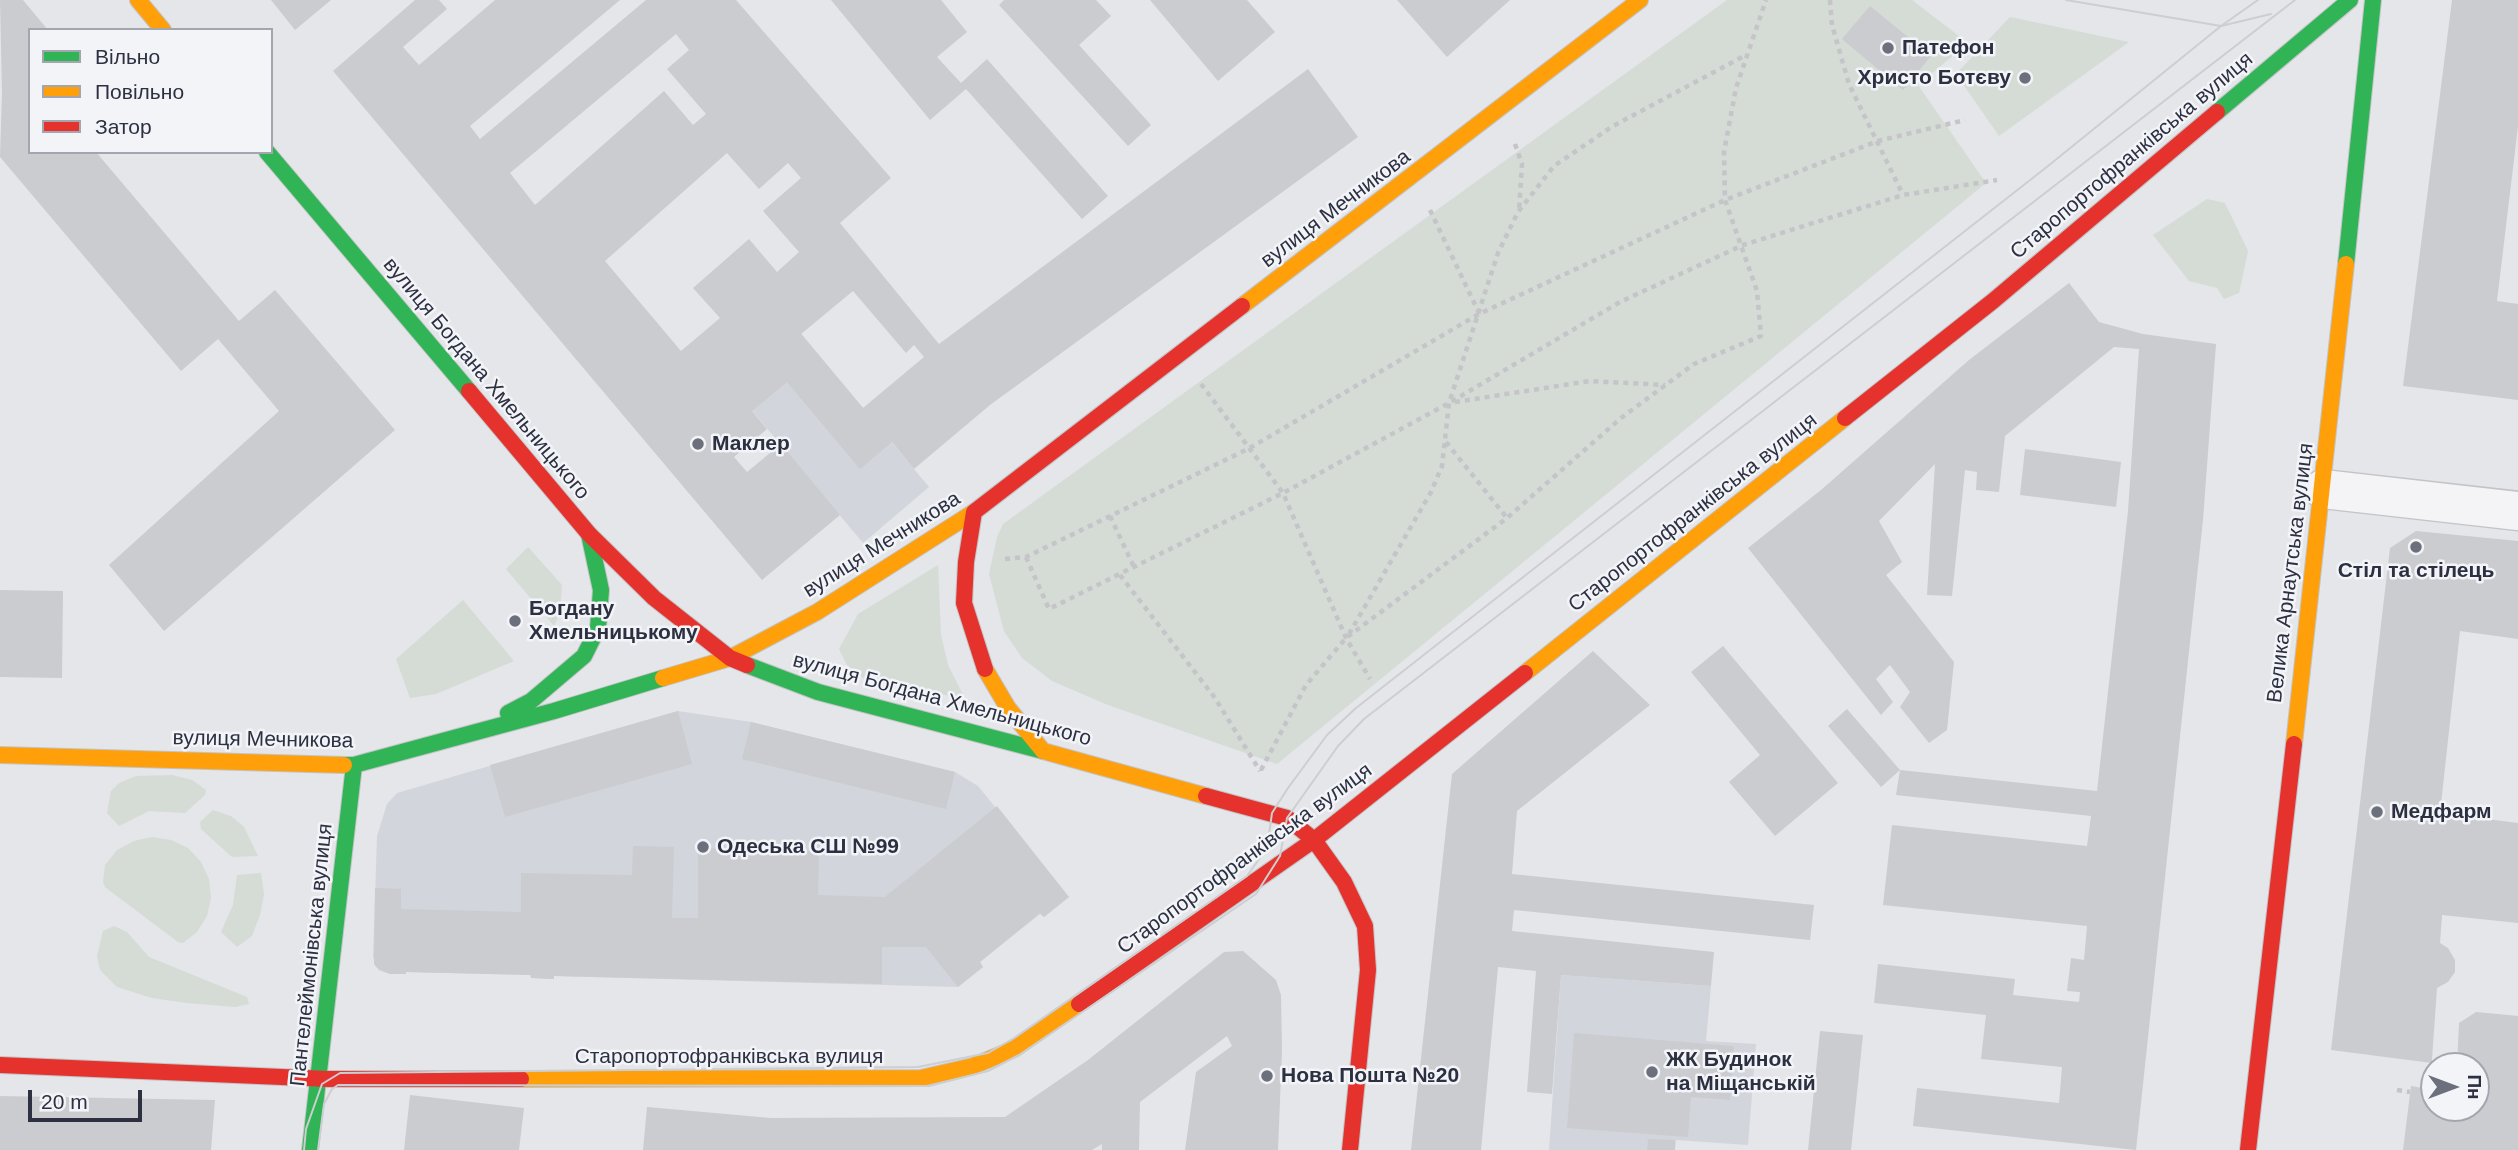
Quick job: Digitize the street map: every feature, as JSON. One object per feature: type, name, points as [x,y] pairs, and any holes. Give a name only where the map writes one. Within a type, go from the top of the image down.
[{"type":"main road","points":[[138,0],[161,28]]},
{"type":"main road","name":"вулиця Мечникова","points":[[0,755],[354,765],[730,658],[817,612],[974,512],[1640,0]]},
{"type":"main road","name":"Старопортофранківська вулиця","points":[[0,1065],[319,1078],[921,1078],[973,1066],[1014,1049],[1314,840],[1993,302],[2350,0]]},
{"type":"main road","name":"Велика Арнаутська вулиця","points":[[2248,1150],[2323,489],[2373,0]]},
{"type":"main road","name":"вулиця Богдана Хмельницького","points":[[269,154],[589,534],[654,598],[730,658],[818,692],[1287,818],[1314,840],[1345,882],[1365,926],[1368,970],[1350,1150]]},
{"type":"main road","points":[[974,512],[966,562],[964,603],[982,665],[1008,708],[1043,751]]},
{"type":"main road","points":[[463,736],[531,702],[584,656],[598,628],[601,590],[589,534]]},
{"type":"main road","name":"Пантелеймонівська вулиця","points":[[310,1150],[354,765]]},
{"type":"street","points":[[2323,489],[2518,511]]},
{"type":"path","points":[[1346,638],[1507,517],[1621,418],[1665,385],[1694,364],[1762,336],[1757,291],[1725,200],[1724,152],[1736,88],[1766,0]]},
{"type":"path","points":[[1830,0],[1832,25],[1849,84],[1903,195]]},
{"type":"path","points":[[1120,575],[1215,698],[1260,772],[1306,685],[1346,638],[1431,492],[1443,466],[1449,403],[1498,253],[1518,212],[1554,166],[1613,126],[1746,55]]},
{"type":"path","points":[[1504,107],[1522,164],[1518,212]]},
{"type":"path","points":[[1965,120],[1878,141],[1725,200],[1479,314],[1248,449],[1026,556],[1049,609],[1283,493],[1449,403],[1620,302],[1743,245],[1903,195],[1997,180]]},
{"type":"path","points":[[1414,176],[1479,314]]},
{"type":"path","points":[[1179,355],[1283,493],[1346,638],[1370,679]]},
{"type":"path","points":[[1449,403],[1590,381],[1665,385]]},
{"type":"path","points":[[1446,441],[1507,517]]},
{"type":"path","points":[[1110,516],[1134,567]]},
{"type":"path","points":[[2397,1090],[2410,1092]]},
{"type":"shaded area","points":[[1727,0],[1912,0],[1968,43],[1918,85],[1986,183],[1277,764],[1108,705],[1052,681],[1022,658],[1004,631],[989,574],[997,537],[1003,524]]},
{"type":"shaded area","points":[[2010,17],[2129,42],[1999,136],[1956,74]]},
{"type":"shaded area","points":[[2207,199],[2225,203],[2248,251],[2239,293],[2224,299],[2217,288],[2189,281],[2153,235]]},
{"type":"shaded area","points":[[780,308],[929,487],[863,543],[713,364]]},
{"type":"shaded area","points":[[528,547],[562,585],[560,613],[554,626],[506,569]]},
{"type":"shaded area","points":[[938,565],[941,635],[948,665],[965,699],[863,678],[847,665],[839,649],[858,614]]},
{"type":"shaded area","points":[[463,600],[514,661],[436,694],[410,698],[396,659]]},
{"type":"shaded area","name":"Одеська СШ №99","points":[[678,711],[751,722],[955,772],[978,786],[1069,897],[1044,917],[1040,914],[980,962],[983,967],[958,987],[554,976],[554,979],[531,978],[530,975],[406,972],[390,974],[376,967],[373,957],[377,836],[387,804],[397,793]]},
{"type":"shaded area","points":[[172,775],[192,780],[206,790],[205,795],[185,813],[149,811],[119,826],[107,813],[111,791],[119,783],[136,776]]},
{"type":"shaded area","points":[[213,810],[231,816],[244,827],[258,856],[232,857],[201,829],[200,822]]},
{"type":"shaded area","points":[[152,837],[171,840],[188,848],[201,862],[209,879],[211,898],[207,916],[197,932],[183,943],[178,942],[105,887],[103,882],[105,865],[117,850],[134,841]]},
{"type":"shaded area","points":[[261,873],[264,894],[260,915],[252,936],[237,947],[221,932],[233,905],[237,875]]},
{"type":"shaded area","points":[[114,926],[127,932],[149,957],[247,997],[249,1004],[235,1007],[187,1003],[152,998],[117,987],[100,970],[97,956],[103,931]]},
{"type":"shaded area","points":[[1561,975],[1711,986],[1706,1041],[1756,1044],[1748,1145],[1676,1140],[1675,1150],[1549,1150]]},
{"type":"building","points":[[0,0],[23,0],[46,28],[28,28],[28,154],[98,154],[239,321],[275,290],[395,430],[164,631],[109,565],[279,411],[218,339],[181,371],[0,157]]},
{"type":"building","points":[[271,0],[331,0],[295,30]]},
{"type":"building","points":[[415,0],[439,0],[447,9],[403,47],[419,65],[495,0],[620,0],[470,126],[480,139],[646,0],[736,0],[891,178],[840,223],[939,344],[1308,69],[1358,137],[990,405],[914,469],[892,442],[860,469],[787,382],[752,411],[767,429],[734,457],[747,472],[781,444],[840,515],[762,580],[333,71]],"holes":[[[676,34],[689,50],[667,69],[706,114],[693,125],[664,91],[535,205],[510,173]],[[727,153],[759,189],[788,163],[801,178],[763,211],[799,252],[777,272],[749,239],[693,288],[720,318],[681,351],[605,261]],[[853,291],[906,353],[914,345],[924,357],[863,408],[801,334]]]},
{"type":"building","points":[[831,0],[941,0],[967,32],[937,57],[961,83],[987,59],[1108,196],[1082,219],[966,89],[930,120]]},
{"type":"building","points":[[1004,0],[1096,0],[1111,16],[1079,45],[1151,125],[1128,146],[999,5]]},
{"type":"building","points":[[1150,0],[1247,0],[1275,32],[1218,81]]},
{"type":"building","points":[[1397,0],[1510,0],[1447,57]]},
{"type":"building","points":[[2452,0],[2518,0],[2518,126],[2497,301],[2518,304],[2518,400],[2403,386]]},
{"type":"building","points":[[1870,6],[1931,56],[1903,90],[1842,39]]},
{"type":"building","points":[[2069,283],[2099,322],[2143,334],[2216,344],[2203,520],[2136,1150],[1913,1126],[1917,1088],[2059,1103],[2062,1067],[1981,1059],[1986,1015],[1874,1003],[1878,964],[2015,979],[2013,995],[2079,1002],[2080,992],[2067,991],[2071,958],[2084,960],[2087,926],[1883,905],[1892,825],[2087,846],[2091,816],[1896,795],[1900,770],[2097,791],[2128,511],[2139,349],[2114,347],[2005,436],[1999,492],[1976,490],[1977,472],[1965,470],[1952,596],[1927,595],[1935,464],[1879,521],[1902,562],[1886,575],[1954,662],[1947,730],[1929,743],[1900,707],[1910,692],[1890,665],[1876,679],[1893,702],[1881,715],[1748,548],[1821,490],[1969,360]]},
{"type":"building","points":[[2025,449],[2121,462],[2116,507],[2020,495]]},
{"type":"building","points":[[2416,531],[2518,541],[2518,639],[2460,631],[2440,813],[2518,823],[2518,923],[2442,915],[2440,943],[2448,948],[2455,960],[2455,972],[2448,982],[2437,988],[2433,1052],[2420,1052],[2420,1061],[2331,1050],[2390,548]]},
{"type":"building","points":[[0,590],[63,591],[62,678],[0,677]]},
{"type":"building","points":[[1723,646],[1838,783],[1775,836],[1729,782],[1760,755],[1691,672]]},
{"type":"building","points":[[1593,651],[1650,705],[1517,811],[1512,874],[1814,905],[1810,940],[1514,910],[1512,931],[1714,952],[1711,986],[1561,975],[1552,1094],[1527,1092],[1536,971],[1498,967],[1481,1150],[1411,1150],[1452,774]]},
{"type":"building","points":[[1847,709],[1900,770],[1881,787],[1828,726]]},
{"type":"building","points":[[678,711],[692,764],[505,817],[490,765]]},
{"type":"building","points":[[751,722],[955,772],[946,809],[742,759]]},
{"type":"building","points":[[997,806],[1069,897],[1044,917],[1040,913],[980,962],[983,967],[958,987],[926,947],[882,947],[882,984],[554,976],[554,979],[531,978],[531,975],[406,972],[390,974],[379,970],[374,964],[375,888],[401,889],[401,909],[521,912],[521,873],[632,875],[633,846],[674,847],[672,918],[698,918],[698,848],[819,851],[818,895],[885,897]]},
{"type":"building","points":[[1243,951],[1276,980],[1281,995],[1278,1150],[1185,1150],[1196,1072],[1232,1046],[1227,1036],[1140,1102],[1139,1150],[1102,1150],[1102,1144],[1092,1150],[643,1150],[647,1107],[771,1118],[1005,1117],[1088,1060],[1224,952]]},
{"type":"building","points":[[2476,1012],[2518,1016],[2518,1150],[2403,1150],[2411,1086],[2420,1088],[2420,1122],[2490,1122],[2490,1052],[2458,1052],[2459,1023]]},
{"type":"building","points":[[1820,1031],[1863,1035],[1851,1150],[1808,1150]]},
{"type":"building","name":"ЖК Будинок на Міщанській","points":[[1574,1033],[1734,1046],[1730,1100],[1691,1097],[1688,1137],[1567,1128]]},
{"type":"building","points":[[410,1095],[524,1108],[519,1150],[404,1150]]},
{"type":"building","points":[[0,1096],[215,1100],[211,1150],[0,1150]]},
{"type":"building","points":[[1648,1139],[1675,1140],[1675,1150],[1647,1150]]},
{"type":"tram line","points":[[2066,0],[2221,26],[2271,14]]},
{"type":"tram line","points":[[304,1150],[306,1129],[322,1084],[340,1073],[918,1067],[988,1053],[1014,1038],[1247,876],[1267,848],[1272,813],[1288,788],[1327,735],[1356,708],[2048,166],[2221,26],[2258,0]]},
{"type":"tram line","points":[[318,1150],[324,1104],[332,1089],[338,1085],[929,1086],[988,1071],[1019,1055],[1256,894],[1280,856],[1287,818],[1338,746],[1364,719],[2295,0]]},
{"type":"traffic: fast","points":[[2217,112],[2350,0]]},
{"type":"traffic: fast","points":[[2346,264],[2373,0]]},
{"type":"traffic: fast","points":[[269,154],[469,391]]},
{"type":"traffic: fast","points":[[508,713],[531,701],[584,656],[598,628],[601,590],[589,534]]},
{"type":"traffic: fast","points":[[747,665],[818,692],[1043,751]]},
{"type":"traffic: fast","points":[[344,765],[354,765],[554,711],[663,678]]},
{"type":"traffic: fast","points":[[310,1150],[354,765]]},
{"type":"traffic: slow","points":[[138,0],[161,28]]},
{"type":"traffic: slow","points":[[1242,306],[1640,0]]},
{"type":"traffic: slow","points":[[2294,744],[2346,264]]},
{"type":"traffic: slow","points":[[1525,673],[1845,418]]},
{"type":"traffic: slow","points":[[663,678],[730,658],[817,612],[974,512]]},
{"type":"traffic: slow","points":[[985,669],[1008,708],[1043,751],[1206,796]]},
{"type":"traffic: slow","points":[[0,755],[344,765]]},
{"type":"traffic: slow","points":[[521,1079],[921,1078],[973,1066],[1014,1049],[1079,1004]]},
{"type":"traffic: jam","points":[[1845,418],[1993,301],[2217,112]]},
{"type":"traffic: jam","points":[[985,669],[964,603],[966,562],[974,512],[1242,306]]},
{"type":"traffic: jam","points":[[469,391],[589,534],[654,598],[730,658],[747,665]]},
{"type":"traffic: jam","points":[[1079,1004],[1314,840],[1525,673]]},
{"type":"traffic: jam","points":[[2248,1150],[2294,744]]},
{"type":"traffic: jam","points":[[1206,796],[1287,818],[1314,840],[1344,882],[1365,926],[1368,970],[1350,1150]]},
{"type":"traffic: jam","points":[[0,1065],[329,1079],[521,1079]]},
{"type":"place","name":"Патефон","points":[[1888,48]]},
{"type":"place","name":"Христо Ботєву","points":[[2025,78]]},
{"type":"place","name":"Маклер","points":[[698,444]]},
{"type":"place","name":"Стіл та стілець","points":[[2416,547]]},
{"type":"place","name":"Богдану Хмельницькому","points":[[515,621]]},
{"type":"place","name":"Медфарм","points":[[2377,812]]},
{"type":"place","name":"Одеська СШ №99","points":[[703,847]]},
{"type":"place","name":"ЖК Будинок на Міщанській","points":[[1652,1072]]},
{"type":"place","name":"Нова Пошта №20","points":[[1267,1076]]}]
